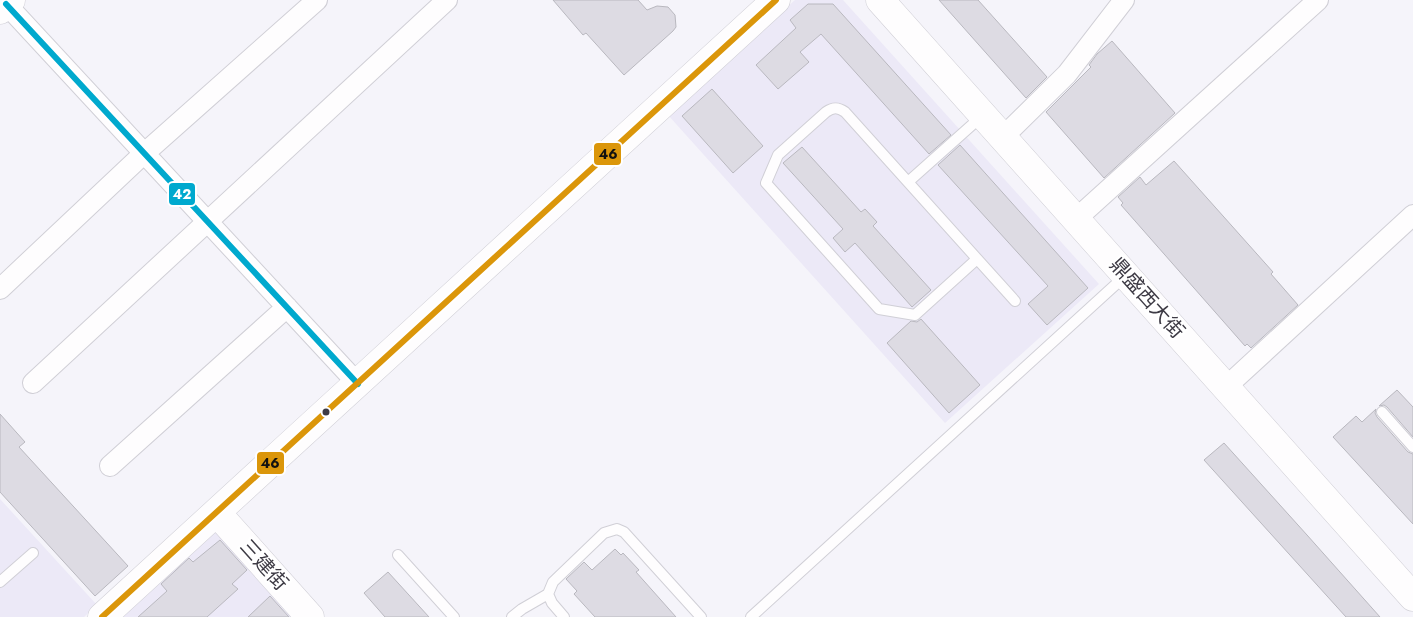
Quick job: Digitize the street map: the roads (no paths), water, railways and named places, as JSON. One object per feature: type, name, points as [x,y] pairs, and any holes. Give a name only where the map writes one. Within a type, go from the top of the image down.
[{"type":"street","points":[[0,289],[144,153],[317,0]]},
{"type":"street","points":[[33,383],[446,0]]},
{"type":"street","points":[[102,617],[776,0]]},
{"type":"street","name":"鼎盛西大街","points":[[880,0],[1413,596]]},
{"type":"street","points":[[1003,137],[1067,74],[1124,0]]},
{"type":"street","points":[[1076,219],[1318,0]]},
{"type":"street","points":[[6,5],[358,384]]},
{"type":"street","points":[[1226,387],[1413,215]]},
{"type":"street","points":[[110,466],[287,307]]},
{"type":"street","name":"三建街","points":[[217,513],[310,617]]},
{"type":"lane","points":[[977,259],[915,315],[879,309],[766,183],[778,155],[826,112],[835,108],[845,112],[1015,301]]},
{"type":"lane","points":[[908,182],[983,115]]},
{"type":"lane","points":[[751,617],[1126,276]]},
{"type":"lane","points":[[1382,412],[1413,447]]},
{"type":"lane","points":[[512,617],[548,594],[553,582],[604,533],[617,529],[624,532],[701,617]]},
{"type":"lane","points":[[0,582],[33,553]]},
{"type":"lane","points":[[398,555],[454,617]]},
{"type":"lane","points":[[548,594],[552,603],[564,617]]}]
